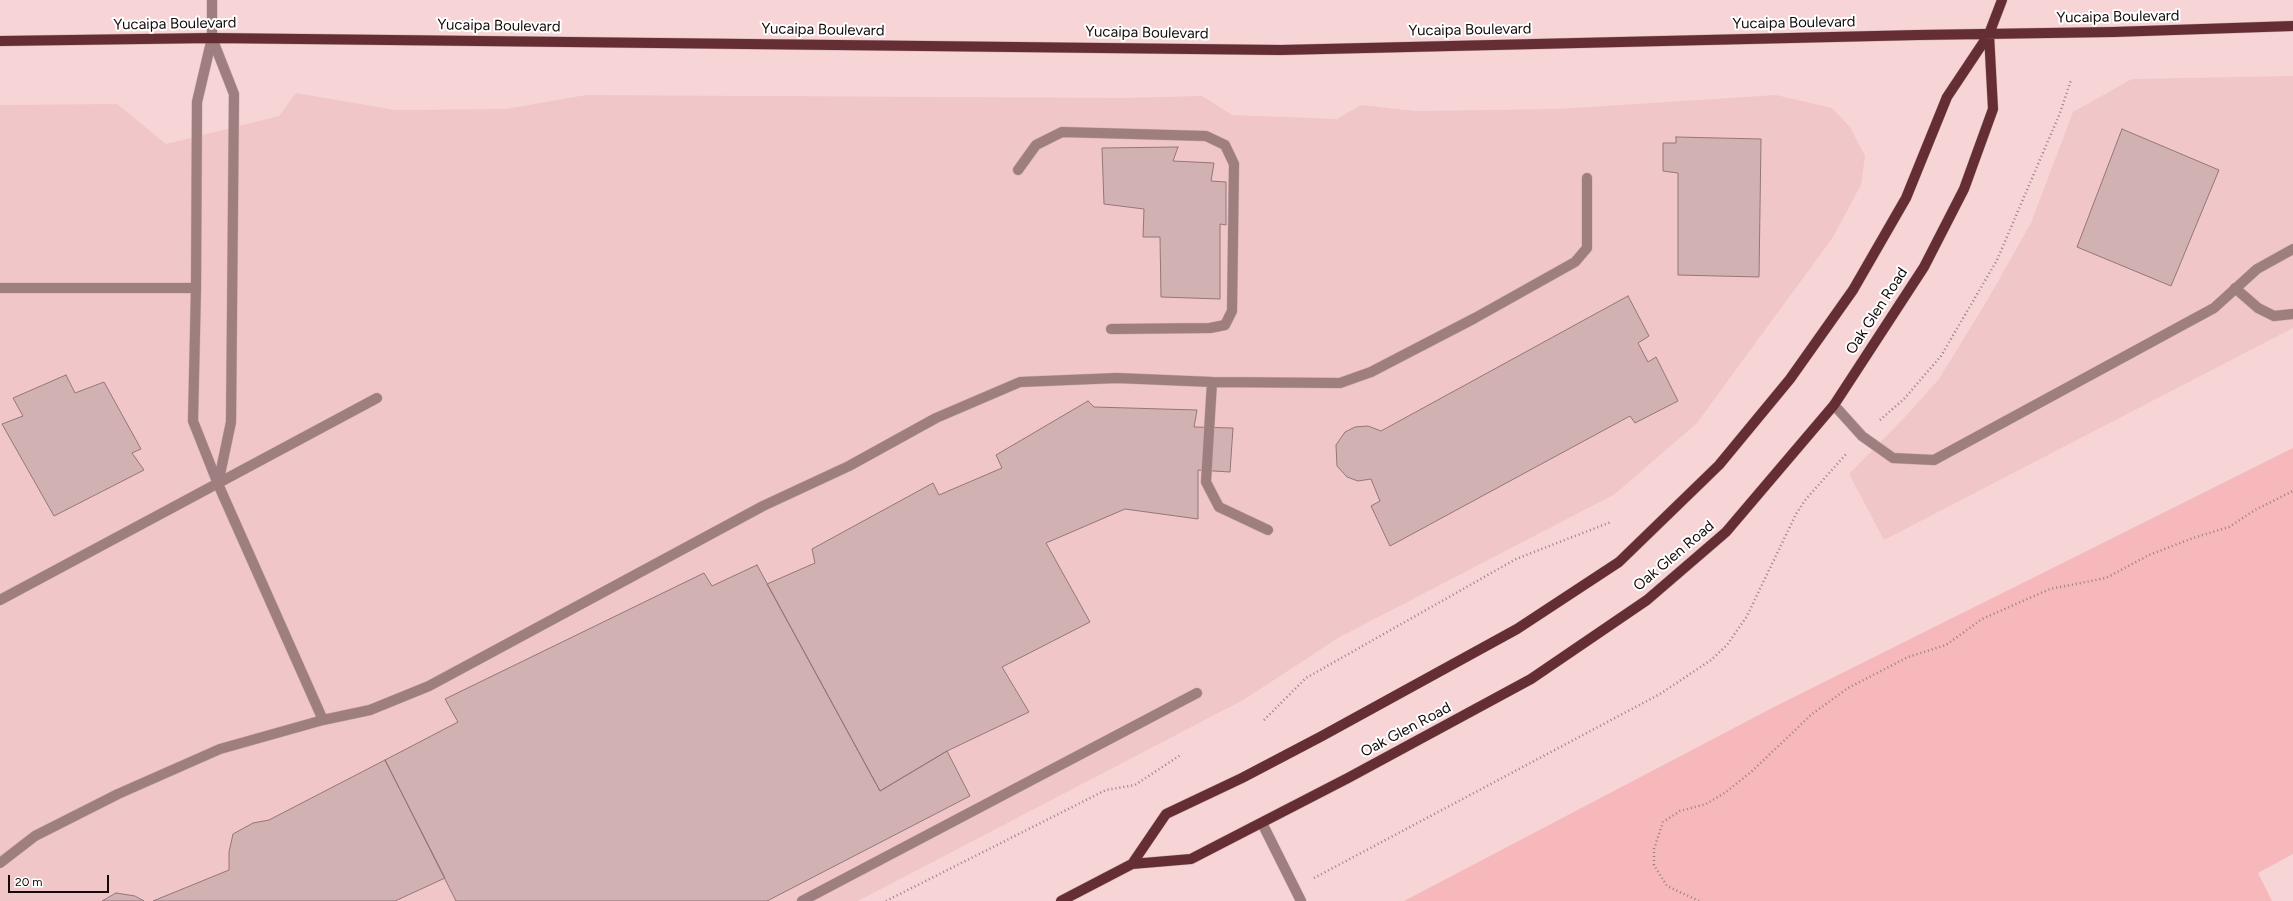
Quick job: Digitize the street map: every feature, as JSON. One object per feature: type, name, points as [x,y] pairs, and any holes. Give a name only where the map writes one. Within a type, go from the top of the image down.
[{"type":"main road","name":"Oak Glen Road","points":[[1132,864],[1166,814],[1242,778],[1315,740],[1517,629],[1625,556],[1719,465],[1790,379],[1853,290],[1906,198],[1948,97],[1989,34],[2002,0]]},
{"type":"main road","name":"Yucaipa Boulevard","points":[[0,41],[212,38],[1281,50],[2293,26]]},
{"type":"main road","name":"Oak Glen Road","points":[[1061,901],[1132,864],[1191,860],[1531,679],[1647,600],[1726,532],[1834,405],[1924,267],[1964,189],[1993,109],[1989,34]]},
{"type":"lane","points":[[212,0],[212,38],[197,102],[196,288],[193,421],[218,484],[323,720]]},
{"type":"lane","points":[[212,38],[234,94],[231,422],[218,484]]},
{"type":"lane","points":[[1018,170],[1036,145],[1062,132],[1206,136],[1226,145],[1234,164],[1232,311],[1225,325],[1210,328],[1111,329]]},
{"type":"lane","points":[[0,863],[34,836],[132,787],[220,748],[323,720],[370,710],[429,686],[757,510],[849,466],[936,418],[1020,382],[1117,378],[1212,382],[1340,383],[1371,372],[1475,318],[1575,262],[1587,248],[1587,178]]},
{"type":"lane","points":[[1834,405],[1862,436],[1893,458],[1934,460],[2214,308],[2257,269],[2293,249]]},
{"type":"lane","points":[[0,288],[196,288]]},
{"type":"lane","points":[[2235,288],[2258,308],[2274,316],[2293,314]]},
{"type":"lane","points":[[1212,382],[1206,482],[1219,507],[1268,530]]},
{"type":"lane","points":[[0,600],[377,398]]},
{"type":"lane","points":[[802,901],[1197,693]]},
{"type":"lane","points":[[1262,823],[1300,901]]},
{"type":"path","points":[[1295,888],[1660,694],[1711,660],[1727,645],[1747,616],[1796,514],[1806,499],[1862,436],[1904,399],[1925,377],[1945,350],[1997,260],[2060,113],[2070,80]]},
{"type":"path","points":[[1699,901],[1668,886],[1654,864],[1654,850],[1663,822],[1680,811],[1706,804],[1726,792],[1751,772],[1812,714],[1848,688],[1908,657],[1946,645],[1982,619],[2050,589],[2106,578],[2150,555],[2229,526],[2293,491]]},
{"type":"path","points":[[1264,720],[1306,678],[1516,560],[1611,522]]},
{"type":"path","points":[[886,901],[1106,790],[1135,785],[1182,754]]},
{"type":"shaded area","points":[[2293,76],[2293,328],[1884,540],[1849,474],[1905,417],[1939,379],[1988,299],[2031,223],[2073,112],[2132,79]]},
{"type":"shaded area","points":[[296,93],[395,110],[506,109],[586,95],[1121,98],[1202,96],[1232,115],[1337,119],[1361,105],[1415,111],[1558,109],[1776,95],[1832,108],[1850,127],[1865,156],[1861,185],[1833,237],[1697,423],[1615,494],[1338,638],[1245,699],[858,901],[0,901],[0,105],[117,104],[166,144],[279,116]]},
{"type":"shaded area","points":[[2293,448],[2293,854],[2258,873],[2272,901],[1404,901],[1774,707]]},
{"type":"building","points":[[2122,129],[2219,170],[2171,286],[2077,247]]},
{"type":"building","points":[[1676,137],[1761,139],[1759,277],[1678,275],[1678,173],[1663,171],[1663,143],[1676,143]]},
{"type":"building","points":[[1178,147],[1173,161],[1214,163],[1211,181],[1226,182],[1226,225],[1220,224],[1220,299],[1161,297],[1160,237],[1143,237],[1144,209],[1104,204],[1102,148]]},
{"type":"building","points":[[1628,296],[1649,336],[1638,343],[1648,362],[1656,357],[1678,401],[1635,423],[1630,416],[1390,546],[1371,506],[1380,501],[1371,479],[1358,481],[1347,477],[1337,466],[1336,445],[1345,432],[1355,427],[1368,426],[1381,431]]},
{"type":"building","points":[[66,375],[75,393],[104,382],[141,449],[132,453],[144,470],[54,516],[2,424],[23,416],[13,398]]},
{"type":"building","points":[[1088,401],[1094,407],[1197,410],[1194,427],[1233,428],[1230,472],[1198,470],[1198,519],[1125,509],[1046,543],[1090,622],[1002,667],[1029,712],[947,751],[880,791],[767,584],[815,563],[812,549],[933,483],[939,495],[1002,468],[996,455]]},
{"type":"building","points":[[757,565],[880,791],[947,751],[970,796],[767,901],[456,901],[385,760],[458,722],[445,699],[704,573],[712,586]]},
{"type":"building","points":[[385,760],[445,878],[395,901],[153,901],[229,870],[229,852],[233,834],[253,823],[269,820]]},
{"type":"building","points":[[116,893],[135,896],[144,901],[102,901]]}]
